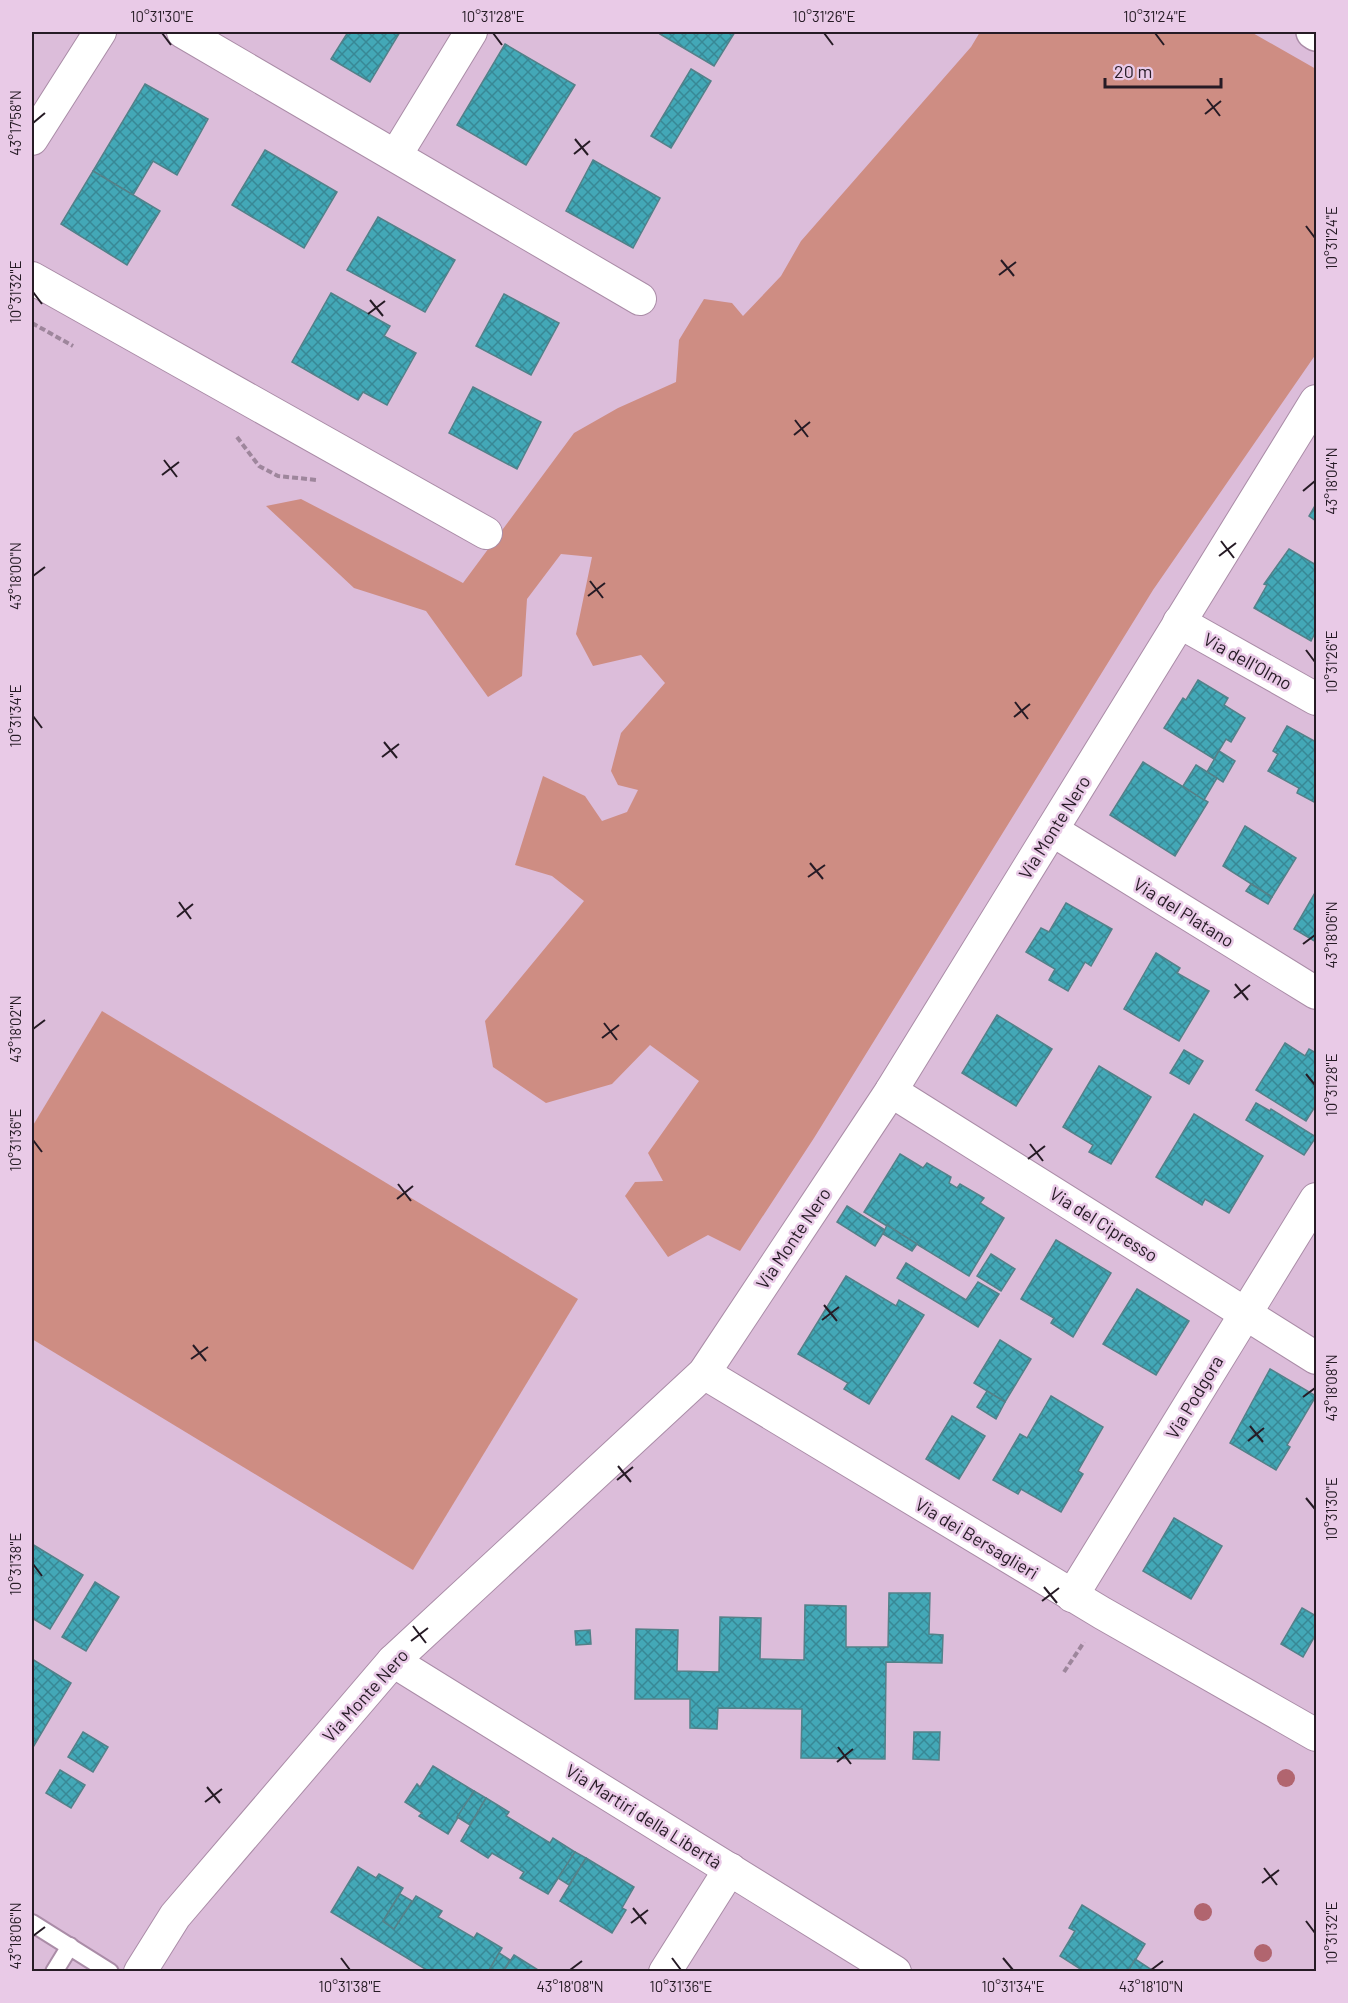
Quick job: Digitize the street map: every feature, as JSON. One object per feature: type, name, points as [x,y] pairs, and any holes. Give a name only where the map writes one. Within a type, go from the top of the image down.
[{"type":"street","points":[[32,139],[100,32]]},
{"type":"street","points":[[183,32],[640,299]]},
{"type":"street","points":[[396,155],[471,32]]},
{"type":"street","points":[[32,278],[486,533]]},
{"type":"street","name":"Via Monte Nero","points":[[140,1971],[174,1916],[393,1661],[704,1372],[891,1091],[1317,401]]},
{"type":"street","name":"Via dell'Olmo","points":[[1179,622],[1317,699]]},
{"type":"street","name":"Via del Platano","points":[[1052,830],[1317,993]]},
{"type":"street","name":"Via del Cipresso","points":[[891,1091],[1317,1358]]},
{"type":"street","name":"Via Podgora","points":[[1072,1596],[1317,1199]]},
{"type":"street","name":"Via dei Bersaglieri","points":[[704,1372],[1072,1596],[1317,1735]]},
{"type":"street","name":"Via Martiri della Libertà","points":[[393,1661],[895,1971]]},
{"type":"street","points":[[665,1971],[730,1869]]},
{"type":"lane","points":[[32,1923],[110,1971]]},
{"type":"lane","points":[[54,1971],[70,1946]]},
{"type":"shaded area","points":[[980,32],[1251,32],[1316,69],[1316,354],[1153,590],[814,1138],[740,1251],[708,1235],[668,1257],[625,1196],[635,1182],[663,1181],[648,1153],[699,1081],[650,1045],[612,1084],[546,1103],[493,1067],[485,1021],[584,901],[552,876],[515,865],[543,776],[585,796],[602,821],[627,812],[638,790],[618,785],[611,771],[621,733],[665,683],[641,655],[593,666],[576,634],[592,557],[561,554],[527,599],[522,676],[488,697],[426,611],[354,588],[266,506],[301,499],[463,583],[574,433],[618,408],[676,382],[679,340],[704,299],[732,303],[743,316],[781,276],[801,241],[971,47]]},
{"type":"shaded area","points":[[102,1011],[578,1299],[413,1570],[32,1339],[32,1127]]},
{"type":"building","points":[[348,32],[400,32],[370,82],[331,59]]},
{"type":"building","points":[[662,32],[735,32],[714,66],[660,34]]},
{"type":"building","points":[[505,44],[575,85],[526,165],[457,125]]},
{"type":"building","points":[[691,69],[711,81],[671,148],[651,136]]},
{"type":"building","points":[[145,84],[208,119],[177,175],[153,161],[133,195],[93,171]]},
{"type":"building","points":[[265,150],[337,192],[304,248],[232,205]]},
{"type":"building","points":[[593,160],[660,198],[633,248],[566,211]]},
{"type":"building","points":[[93,171],[160,211],[127,265],[61,224]]},
{"type":"building","points":[[378,217],[455,260],[425,312],[347,270]]},
{"type":"building","points":[[331,293],[390,326],[384,336],[416,353],[387,405],[363,392],[358,400],[292,362]]},
{"type":"building","points":[[504,294],[559,323],[531,375],[476,346]]},
{"type":"building","points":[[473,387],[541,422],[517,469],[449,433]]},
{"type":"building","points":[[1316,504],[1316,521],[1309,516]]},
{"type":"building","points":[[1289,549],[1316,565],[1316,631],[1311,641],[1254,608],[1267,585],[1264,584]]},
{"type":"building","points":[[1198,680],[1228,698],[1224,705],[1245,718],[1231,742],[1226,739],[1214,759],[1164,728],[1183,698],[1186,700]]},
{"type":"building","points":[[1287,726],[1316,742],[1316,803],[1297,793],[1299,788],[1268,771],[1278,754],[1273,751]]},
{"type":"building","points":[[1219,751],[1235,761],[1223,782],[1207,772]]},
{"type":"building","points":[[1143,762],[1208,802],[1175,856],[1110,815]]},
{"type":"building","points":[[1196,765],[1217,778],[1204,800],[1183,786]]},
{"type":"building","points":[[1245,826],[1296,858],[1272,897],[1223,866]]},
{"type":"building","points":[[1251,884],[1272,897],[1268,904],[1246,891]]},
{"type":"building","points":[[1316,891],[1316,942],[1294,929]]},
{"type":"building","points":[[1066,903],[1112,929],[1091,966],[1085,962],[1068,991],[1049,980],[1055,969],[1026,952],[1041,928],[1049,932]]},
{"type":"building","points":[[1156,953],[1180,968],[1177,973],[1209,991],[1179,1041],[1124,1009]]},
{"type":"building","points":[[997,1015],[1052,1049],[1016,1106],[962,1073]]},
{"type":"building","points":[[1285,1043],[1305,1056],[1309,1049],[1316,1053],[1316,1105],[1306,1121],[1256,1090]]},
{"type":"building","points":[[1184,1050],[1203,1061],[1189,1084],[1170,1073]]},
{"type":"building","points":[[1099,1066],[1151,1097],[1111,1164],[1089,1152],[1093,1145],[1063,1127]]},
{"type":"building","points":[[1256,1103],[1270,1111],[1271,1109],[1316,1137],[1304,1155],[1246,1120]]},
{"type":"building","points":[[1194,1114],[1263,1156],[1229,1213],[1205,1199],[1202,1205],[1156,1177]]},
{"type":"building","points":[[900,1154],[923,1168],[927,1163],[951,1177],[949,1183],[957,1188],[960,1184],[984,1198],[980,1203],[1004,1218],[969,1276],[864,1212]]},
{"type":"building","points":[[847,1206],[885,1230],[875,1246],[837,1222]]},
{"type":"building","points":[[887,1225],[917,1244],[912,1251],[883,1234]]},
{"type":"building","points":[[1056,1240],[1111,1273],[1073,1337],[1051,1323],[1054,1318],[1021,1299]]},
{"type":"building","points":[[991,1254],[1015,1269],[1001,1291],[977,1276]]},
{"type":"building","points":[[906,1263],[966,1300],[978,1282],[999,1294],[978,1327],[897,1278]]},
{"type":"building","points":[[846,1276],[896,1306],[899,1300],[924,1315],[869,1404],[844,1389],[848,1383],[798,1354]]},
{"type":"building","points":[[1137,1289],[1189,1321],[1156,1375],[1103,1344]]},
{"type":"building","points":[[1000,1340],[1031,1359],[1005,1402],[974,1383]]},
{"type":"building","points":[[1270,1369],[1316,1396],[1287,1445],[1290,1447],[1276,1470],[1230,1443]]},
{"type":"building","points":[[987,1391],[1005,1402],[996,1419],[977,1407]]},
{"type":"building","points":[[1051,1396],[1103,1427],[1078,1471],[1083,1474],[1061,1512],[1021,1489],[1018,1494],[993,1480],[1020,1434],[1027,1438]]},
{"type":"building","points":[[952,1416],[985,1436],[959,1479],[926,1459]]},
{"type":"building","points":[[1174,1518],[1222,1546],[1191,1599],[1143,1571]]},
{"type":"building","points":[[32,1544],[83,1575],[50,1629],[32,1618]]},
{"type":"building","points":[[95,1582],[119,1597],[86,1651],[62,1637]]},
{"type":"building","points":[[889,1593],[930,1593],[929,1634],[943,1635],[942,1663],[886,1662],[885,1759],[801,1758],[802,1709],[718,1708],[717,1729],[690,1728],[690,1699],[635,1699],[636,1629],[678,1630],[677,1671],[719,1672],[720,1617],[761,1618],[760,1659],[804,1660],[805,1605],[846,1606],[846,1647],[888,1647]]},
{"type":"building","points":[[1302,1608],[1316,1616],[1316,1634],[1303,1657],[1281,1644]]},
{"type":"building","points":[[590,1630],[591,1644],[576,1645],[575,1631]]},
{"type":"building","points":[[32,1659],[71,1683],[32,1749]]},
{"type":"building","points":[[83,1732],[108,1747],[93,1772],[68,1757]]},
{"type":"building","points":[[914,1732],[940,1732],[939,1760],[913,1759]]},
{"type":"building","points":[[433,1766],[474,1791],[448,1834],[419,1816],[422,1813],[405,1802],[417,1784],[420,1787]]},
{"type":"building","points":[[60,1770],[85,1785],[71,1808],[46,1793]]},
{"type":"building","points":[[474,1791],[486,1798],[470,1825],[457,1817]]},
{"type":"building","points":[[486,1798],[509,1812],[506,1816],[550,1843],[553,1838],[575,1852],[548,1894],[520,1878],[524,1872],[492,1853],[488,1858],[461,1841]]},
{"type":"building","points":[[575,1852],[586,1858],[569,1885],[558,1878]]},
{"type":"building","points":[[586,1858],[634,1887],[622,1908],[626,1910],[612,1933],[560,1901]]},
{"type":"building","points":[[358,1867],[376,1878],[379,1874],[403,1888],[383,1921],[394,1929],[416,1896],[442,1911],[438,1917],[474,1938],[477,1933],[502,1948],[488,1972],[430,1972],[331,1912]]},
{"type":"building","points":[[400,1894],[412,1901],[394,1929],[383,1921]]},
{"type":"building","points":[[1082,1905],[1145,1944],[1128,1972],[1085,1972],[1060,1956],[1075,1931],[1069,1928]]},
{"type":"building","points":[[499,1953],[510,1960],[503,1972],[488,1972]]},
{"type":"building","points":[[514,1955],[538,1970],[503,1972]]},
{"type":"building","points":[[1135,1959],[1155,1972],[1128,1972]]}]
